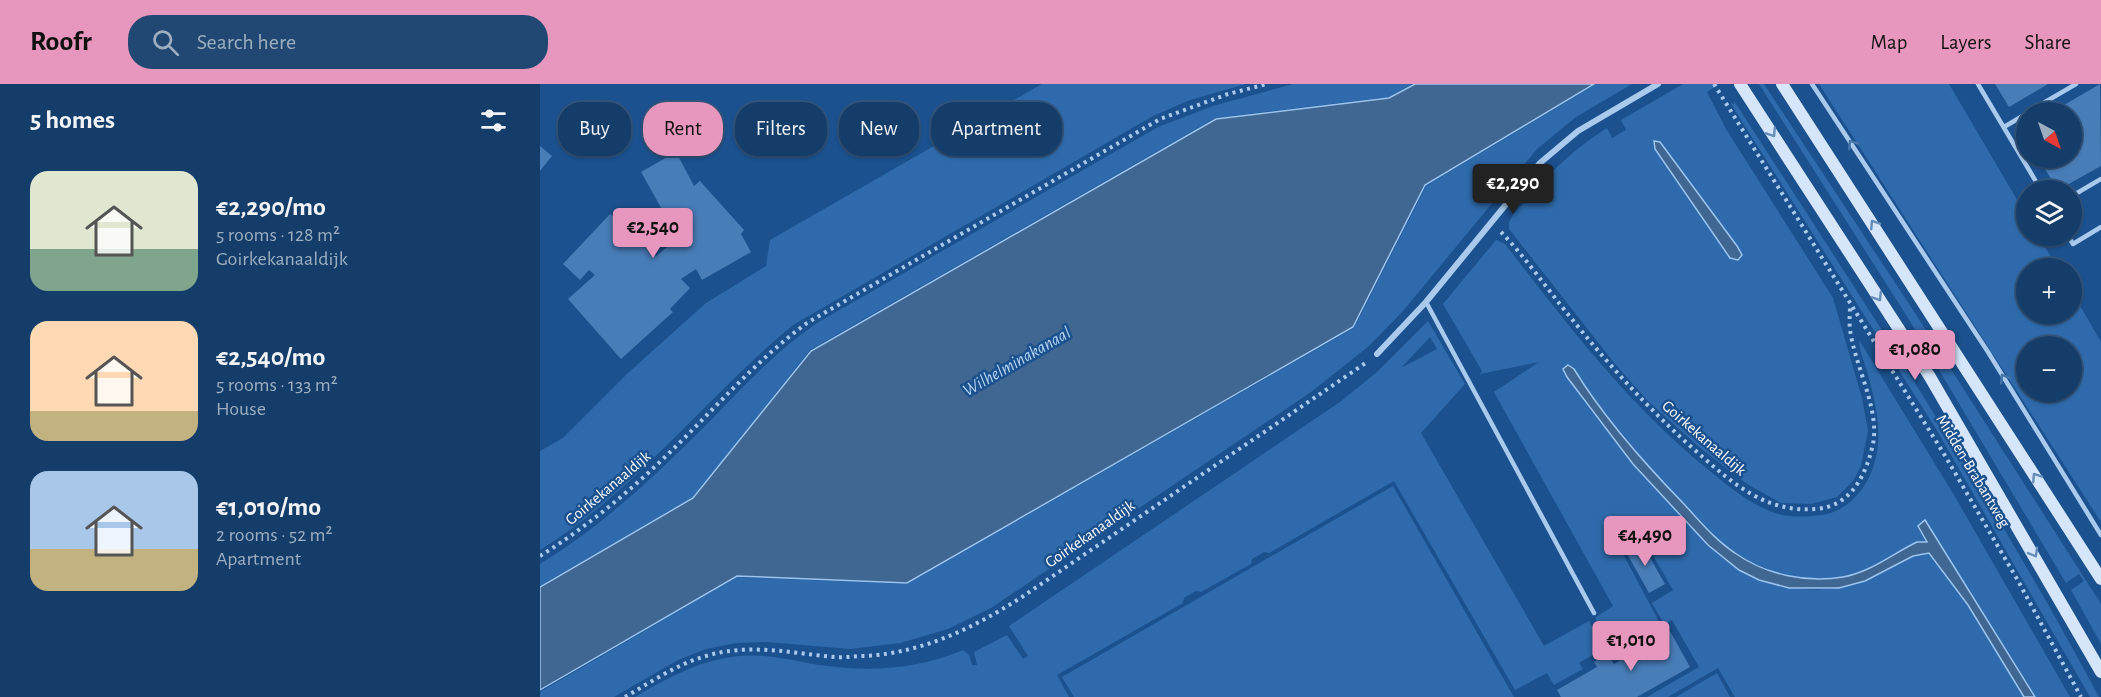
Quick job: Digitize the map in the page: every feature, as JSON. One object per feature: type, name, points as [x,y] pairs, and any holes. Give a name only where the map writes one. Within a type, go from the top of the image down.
[{"type":"main road","name":"Midden-Brabantweg","points":[[1740,84],[1930,377],[2101,672]]},
{"type":"main road","points":[[1782,84],[2101,579]]},
{"type":"street","points":[[1377,354],[1426,302],[1526,178],[1559,145],[1578,131],[1658,84]]},
{"type":"lane","points":[[1812,84],[1988,352],[2101,535]]},
{"type":"lane","points":[[1978,84],[2035,180]]},
{"type":"lane","points":[[2046,102],[2076,84]]},
{"type":"lane","points":[[2004,127],[2016,120]]},
{"type":"lane","points":[[2082,190],[2101,179]]},
{"type":"lane","points":[[2082,239],[2101,227]]},
{"type":"lane","points":[[1426,302],[1594,613]]},
{"type":"path","name":"Goirkekanaaldijk","points":[[540,556],[578,531],[625,493],[665,457],[774,347],[807,323],[1160,118],[1228,94],[1267,84]]},
{"type":"path","name":"Midden-Brabantweg","points":[[1714,84],[1944,454],[2017,579],[2081,697]]},
{"type":"path","name":"Goirkekanaaldijk","points":[[1491,223],[1512,242],[1589,341],[1643,404],[1731,481],[1782,508],[1808,510],[1835,505],[1856,488],[1869,459],[1874,440],[1872,419],[1850,328],[1850,305]]},
{"type":"path","name":"Goirkekanaaldijk","points":[[625,697],[679,666],[726,652],[764,649],[837,658],[880,655],[923,646],[965,631],[1022,597],[1377,354]]},
{"type":"shaded area","points":[[1042,84],[1246,84],[1190,100],[1153,116],[793,325],[730,382],[608,500],[540,550],[540,451],[563,438],[628,373],[706,303],[766,266],[770,240],[931,148],[931,156],[1062,156],[1062,102],[1011,102]]},
{"type":"shaded area","points":[[1293,84],[1412,84],[1389,97],[1215,118],[810,350],[693,497],[540,586],[540,564],[587,532],[630,497],[692,439],[762,368],[817,323],[1158,127],[1213,106]]},
{"type":"shaded area","points":[[1596,84],[1632,84],[1576,117],[1537,149],[1403,311],[1369,346],[1311,392],[991,608],[948,629],[900,643],[850,649],[767,642],[736,643],[706,649],[678,660],[614,697],[540,697],[540,692],[737,577],[907,584],[1354,328],[1426,186]]},
{"type":"shaded area","points":[[1683,84],[1719,84],[1707,92],[1726,129],[1833,298],[1862,398],[1868,431],[1861,466],[1853,481],[1837,497],[1811,504],[1781,503],[1747,484],[1699,447],[1648,401],[1615,364],[1509,229],[1509,222],[1513,215],[1557,167],[1607,128],[1612,138],[1626,130],[1621,120]],"holes":[[[1660,142],[1737,246],[1732,260],[1653,146]]]},
{"type":"shaded area","points":[[1759,84],[1764,84],[1915,313],[2101,604],[2101,644],[2071,590],[2084,581],[2079,574],[2066,583],[1908,318]]},
{"type":"shaded area","points":[[1819,84],[1949,84],[2016,198],[2016,246],[2044,246],[2052,258],[2016,258],[2016,324],[2082,324],[2082,309],[2101,342],[2101,522],[2024,402],[2082,402],[2082,336],[2016,336],[2016,390]]},
{"type":"shaded area","points":[[1734,101],[1969,470],[2099,697],[2090,697],[1936,429],[1736,112],[1731,103],[1734,104]]},
{"type":"shaded area","points":[[1496,240],[1505,244],[1598,361],[1648,415],[1676,442],[1729,486],[1745,498],[1778,514],[1803,517],[1831,513],[1848,504],[1867,482],[1877,452],[1878,429],[1873,394],[1859,340],[1954,495],[2070,697],[2035,697],[1925,521],[1928,542],[1917,542],[1873,567],[1844,577],[1815,579],[1787,577],[1748,561],[1722,543],[1655,474],[1602,409],[1574,369],[1567,377],[1605,428],[1702,539],[1734,567],[1778,586],[1827,589],[1861,581],[1908,558],[1929,553],[1968,605],[2024,697],[1735,697],[1718,668],[1668,697],[1647,697],[1699,667],[1672,620],[1664,624],[1652,603],[1673,590],[1644,540],[1622,552],[1663,629],[1617,656],[1595,618],[1613,606],[1494,392],[1539,362],[1480,374],[1482,371],[1443,304]]},
{"type":"shaded area","points":[[1428,321],[1465,384],[1421,433],[1544,646],[1589,621],[1604,648],[1579,663],[1583,669],[1554,685],[1547,673],[1515,690],[1394,481],[1269,553],[1264,552],[1252,559],[1251,564],[1201,592],[1196,591],[1184,598],[1183,603],[1057,675],[1069,697],[635,697],[694,667],[719,659],[743,656],[776,657],[819,665],[874,669],[928,662],[963,650],[969,655],[972,665],[977,665],[974,652],[1007,635],[1023,659],[1028,656],[1009,626],[1340,402],[1377,372]],"holes":[[[1430,337],[1437,349],[1401,368]]]},
{"type":"shaded area","points":[[1393,486],[1514,697],[1074,697],[1062,677]]},
{"type":"shaded area","points":[[1717,673],[1730,697],[1676,697]]},
{"type":"water","name":"Wilhelminakanaal","points":[[1415,84],[1594,84],[1425,185],[1353,327],[907,583],[737,576],[540,690],[540,587],[693,498],[811,351],[1216,119],[1389,98]]},
{"type":"water","points":[[1654,141],[1660,142],[1737,246],[1742,255],[1738,260],[1730,258],[1655,149]]},
{"type":"water","points":[[1568,365],[1574,369],[1598,405],[1653,472],[1721,542],[1747,561],[1760,567],[1801,578],[1829,579],[1853,575],[1917,542],[1927,542],[1918,526],[1925,520],[2035,697],[2024,697],[1968,605],[1929,553],[1913,556],[1865,581],[1839,588],[1789,588],[1759,580],[1739,570],[1708,545],[1633,464],[1567,377],[1563,369]]},
{"type":"building","points":[[1995,84],[2048,84],[2016,102],[2009,107]]},
{"type":"building","points":[[2100,84],[2101,166],[2076,180],[2052,180],[2044,168],[2082,168],[2082,102],[2069,102]]},
{"type":"building","points":[[540,146],[552,156],[540,171]]},
{"type":"building","points":[[669,156],[678,156],[694,186],[700,181],[744,230],[741,234],[751,252],[702,280],[696,269],[681,279],[690,288],[670,309],[673,312],[621,359],[568,299],[595,275],[589,270],[580,280],[563,264],[610,214],[656,256],[678,238],[641,172]]},
{"type":"building","points":[[1641,542],[1665,584],[1649,593],[1625,550]]},
{"type":"building","points":[[1670,631],[1690,667],[1637,697],[1561,697],[1557,690],[1597,667],[1594,662],[1608,654],[1614,664]]}]
